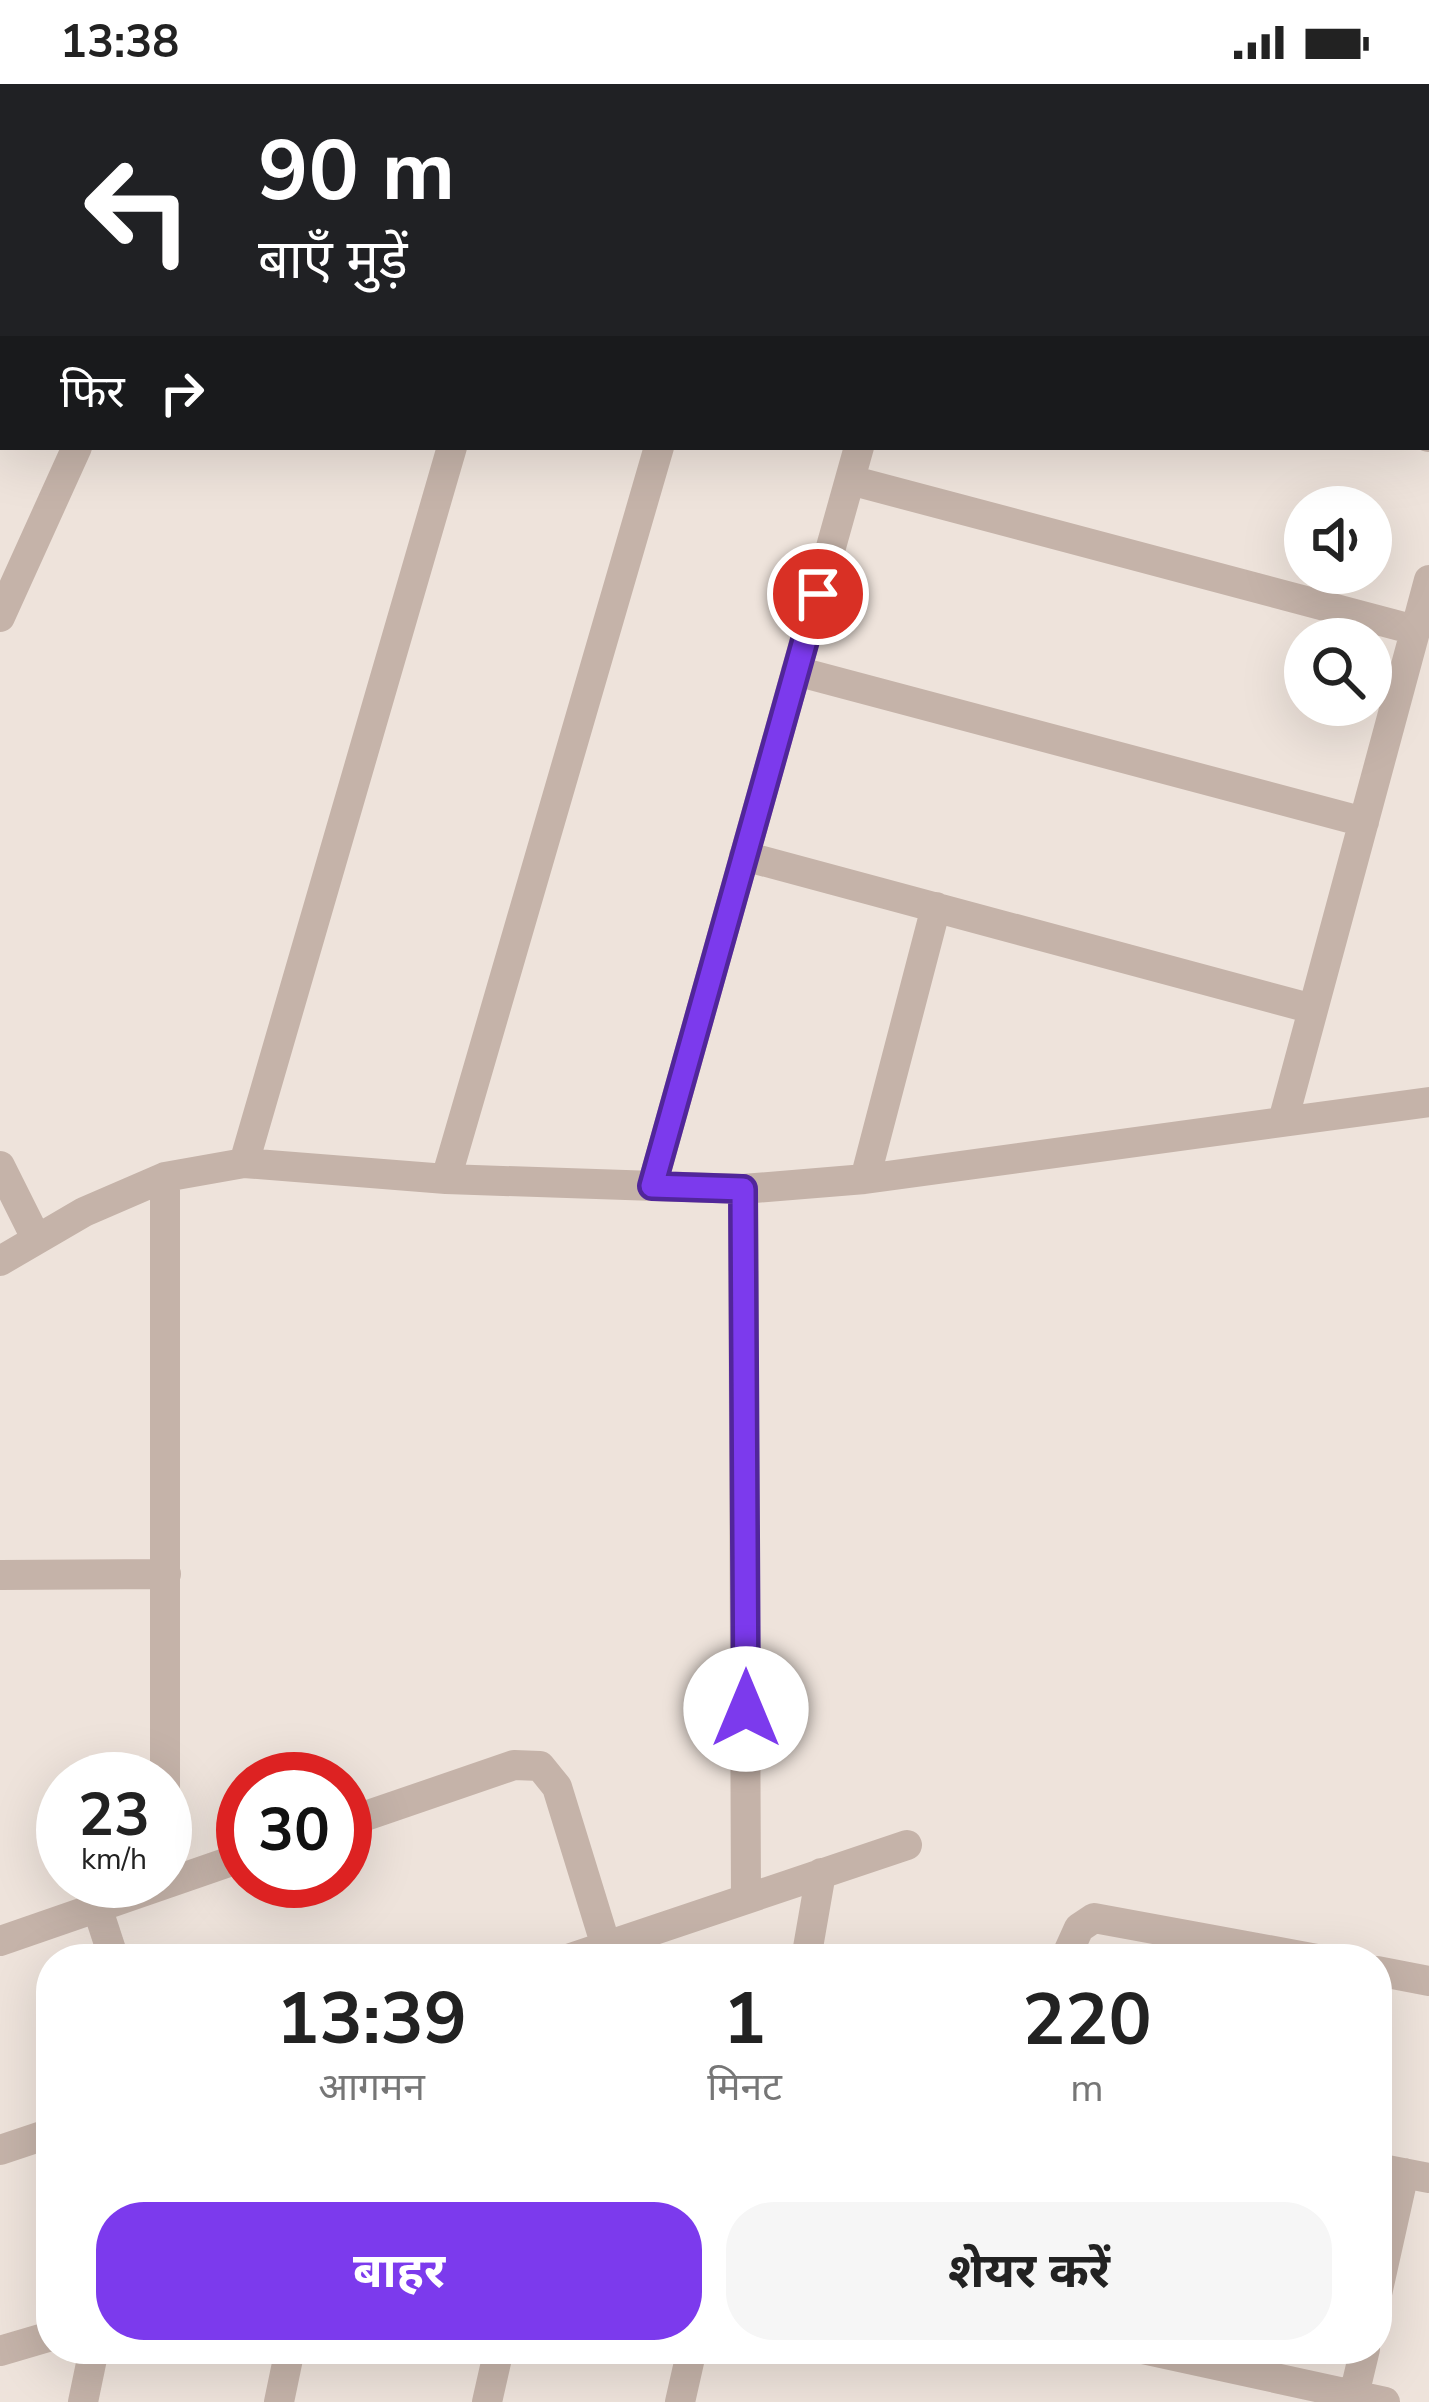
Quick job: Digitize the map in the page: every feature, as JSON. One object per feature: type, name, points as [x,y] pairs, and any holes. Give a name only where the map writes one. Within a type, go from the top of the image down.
[{"type":"street","points":[[0,617],[75,450]]},
{"type":"street","points":[[244,1163],[451,450]]},
{"type":"street","points":[[446,1179],[657,450]]},
{"type":"street","points":[[652,1186],[858,450]]},
{"type":"street","points":[[850,479],[1415,630]]},
{"type":"street","points":[[1283,1121],[1429,580]]},
{"type":"street","points":[[796,671],[1364,822]]},
{"type":"street","points":[[744,856],[1313,1009]]},
{"type":"street","points":[[865,1179],[936,907]]},
{"type":"street","points":[[0,1261],[36,1238],[165,1177],[244,1163],[446,1179],[743,1189],[865,1179],[1429,1102]]},
{"type":"street","points":[[0,1166],[36,1238]]},
{"type":"street","points":[[165,1177],[166,1752]]},
{"type":"street","points":[[743,1189],[746,1899]]},
{"type":"street","points":[[0,1575],[166,1574]]},
{"type":"street","points":[[372,1814],[514,1766],[540,1766],[557,1787],[605,1944]]},
{"type":"street","points":[[612,1944],[907,1845]]},
{"type":"street","points":[[809,1944],[821,1873]]},
{"type":"street","points":[[0,1941],[95,1908]]},
{"type":"street","points":[[98,1908],[109,1944]]},
{"type":"street","points":[[1072,1944],[1079,1928],[1094,1918],[1235,1944]]},
{"type":"street","points":[[1392,1981],[1429,1981]]},
{"type":"street","points":[[0,2150],[36,2138]]},
{"type":"street","points":[[1392,2224],[1403,2173]]},
{"type":"street","points":[[0,2351],[36,2340]]},
{"type":"street","points":[[83,2402],[91,2364]]},
{"type":"street","points":[[279,2402],[287,2364]]},
{"type":"street","points":[[487,2402],[496,2364]]},
{"type":"street","points":[[680,2402],[689,2364]]},
{"type":"street","points":[[1212,2364],[1385,2402]]},
{"type":"street","points":[[1354,2395],[1361,2364]]},
{"type":"route","points":[[746,1709],[743,1189],[652,1186],[818,594]]}]
